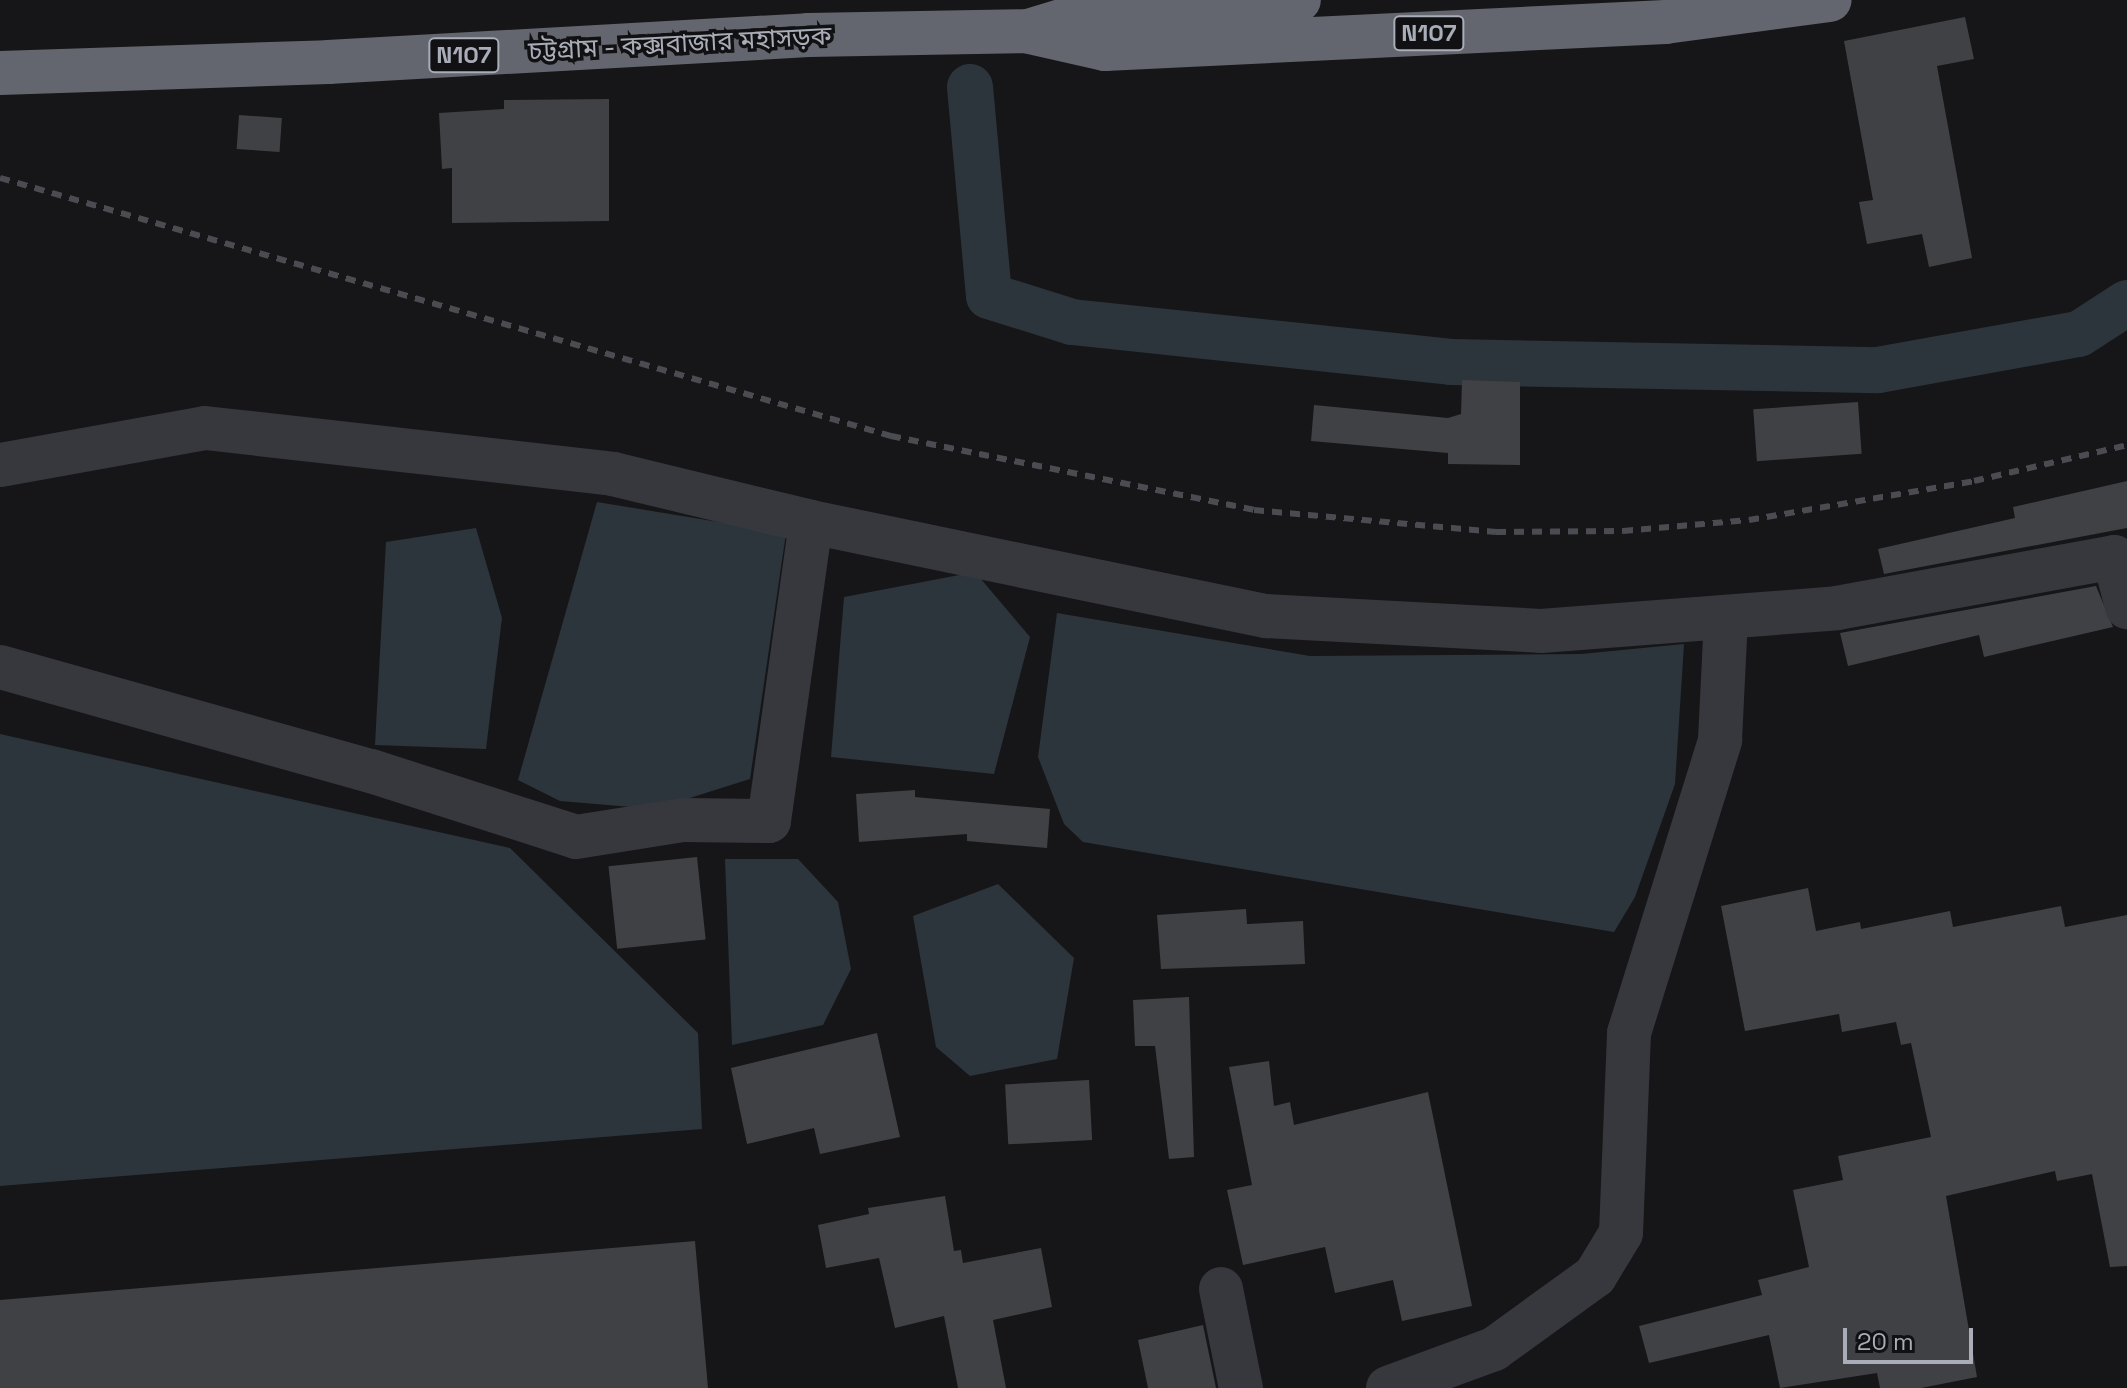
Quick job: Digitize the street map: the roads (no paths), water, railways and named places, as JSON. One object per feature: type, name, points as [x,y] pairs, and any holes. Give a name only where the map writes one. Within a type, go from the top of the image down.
[{"type":"highway","name":"N107","points":[[1101,19],[1299,0]]},
{"type":"highway","name":"N107","points":[[1101,19],[1665,22],[1830,0]]},
{"type":"highway","name":"চট্টগ্রাম - কক্সবাজার মহাসড়ক","points":[[0,73],[328,62],[808,35],[928,36],[1028,31],[1101,19]]},
{"type":"street","points":[[0,465],[205,428],[613,474],[811,522],[1266,616],[1541,631],[1837,608],[2120,554],[2127,607]]},
{"type":"street","points":[[0,667],[371,771],[576,837],[683,820],[769,821],[811,522]]},
{"type":"street","points":[[1388,1388],[1494,1349],[1595,1276],[1621,1233],[1629,1033],[1720,740],[1726,617]]},
{"type":"street","points":[[1221,1289],[1241,1388]]},
{"type":"waterway","points":[[970,87],[989,296],[1072,322],[1451,362],[1878,370],[2079,334],[2127,303]]},
{"type":"railway","points":[[0,178],[891,436],[1254,510],[1496,532],[1623,531],[1749,520],[1974,481],[2127,445]]}]
